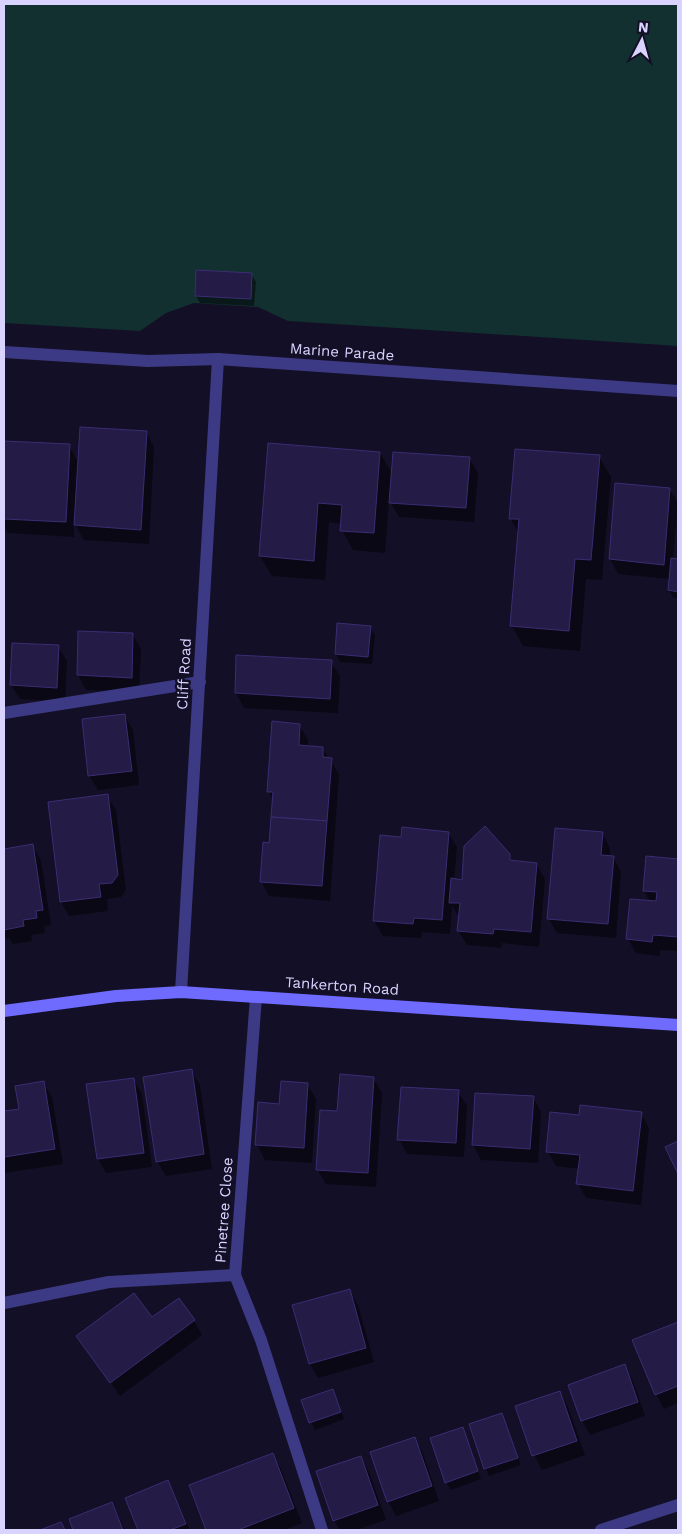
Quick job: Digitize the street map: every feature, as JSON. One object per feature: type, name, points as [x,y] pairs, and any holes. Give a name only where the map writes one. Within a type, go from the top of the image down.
[{"type":"main road","name":"Tankerton Road","points":[[4,1011],[116,996],[181,992],[678,1025]]},
{"type":"street","name":"Marine Parade","points":[[4,352],[148,361],[218,359],[678,390]]},
{"type":"street","name":"Cliff Road","points":[[181,992],[218,359]]},
{"type":"street","points":[[4,713],[200,682]]},
{"type":"street","name":"Pinetree Close","points":[[256,997],[235,1275],[261,1340],[322,1530]]},
{"type":"street","points":[[4,1303],[108,1282],[235,1275]]},
{"type":"street","points":[[601,1530],[678,1505]]},
{"type":"green space","points":[[4,4],[678,4],[678,346],[288,321],[258,307],[194,303],[166,313],[140,331],[4,323]]},
{"type":"building","points":[[196,270],[252,273],[251,299],[195,296]]},
{"type":"building","points":[[80,427],[147,431],[141,530],[74,525]]},
{"type":"building","points":[[4,441],[70,444],[66,522],[4,519]]},
{"type":"building","points":[[268,443],[380,452],[374,533],[340,531],[342,505],[318,503],[314,561],[259,556]]},
{"type":"building","points":[[515,449],[600,455],[591,560],[575,559],[569,631],[510,626],[519,519],[509,519]]},
{"type":"building","points":[[393,452],[470,457],[466,508],[389,503]]},
{"type":"building","points":[[615,483],[670,488],[664,565],[609,559]]},
{"type":"building","points":[[671,558],[678,559],[678,592],[668,590]]},
{"type":"building","points":[[337,623],[371,626],[368,657],[335,654]]},
{"type":"building","points":[[78,631],[133,633],[132,678],[77,675]]},
{"type":"building","points":[[12,643],[59,645],[57,688],[10,685]]},
{"type":"building","points":[[236,655],[332,660],[330,699],[235,693]]},
{"type":"building","points":[[125,714],[132,771],[88,776],[82,719]]},
{"type":"building","points":[[272,721],[300,724],[299,745],[323,747],[323,757],[332,758],[327,821],[271,817],[273,792],[267,792]]},
{"type":"building","points":[[108,794],[118,875],[112,883],[99,884],[101,897],[60,902],[48,802]]},
{"type":"building","points":[[271,817],[327,821],[322,886],[260,882],[263,842],[269,843]]},
{"type":"building","points":[[485,826],[510,854],[510,860],[537,863],[531,932],[494,929],[493,934],[457,931],[460,903],[449,903],[451,878],[462,880],[464,846]]},
{"type":"building","points":[[402,827],[449,832],[442,920],[414,918],[413,924],[373,921],[380,835],[401,837]]},
{"type":"building","points":[[555,828],[603,832],[601,855],[614,856],[608,924],[547,919]]},
{"type":"building","points":[[33,844],[43,910],[36,911],[37,918],[23,920],[24,926],[4,930],[4,849]]},
{"type":"building","points":[[646,856],[678,859],[678,937],[653,935],[652,942],[626,939],[630,899],[656,901],[657,892],[643,891]]},
{"type":"building","points":[[192,1069],[204,1154],[156,1162],[143,1077]]},
{"type":"building","points":[[340,1074],[374,1077],[368,1173],[316,1170],[320,1110],[337,1111]]},
{"type":"building","points":[[134,1078],[144,1153],[97,1159],[86,1084]]},
{"type":"building","points":[[44,1081],[55,1149],[4,1157],[4,1111],[19,1109],[15,1086]]},
{"type":"building","points":[[281,1081],[308,1083],[304,1148],[255,1145],[258,1102],[279,1104]]},
{"type":"building","points":[[401,1087],[459,1090],[456,1143],[397,1140]]},
{"type":"building","points":[[475,1093],[534,1096],[530,1149],[472,1145]]},
{"type":"building","points":[[580,1105],[642,1112],[633,1191],[576,1184],[580,1155],[546,1152],[550,1112],[579,1115]]},
{"type":"building","points":[[678,1141],[678,1174],[665,1147]]},
{"type":"building","points":[[350,1289],[366,1348],[309,1364],[292,1305]]},
{"type":"building","points":[[134,1293],[152,1317],[179,1298],[195,1320],[110,1383],[76,1336]]},
{"type":"building","points":[[678,1322],[678,1386],[655,1395],[632,1340]]},
{"type":"building","points":[[625,1364],[638,1402],[581,1421],[568,1385]]},
{"type":"building","points":[[333,1389],[341,1412],[309,1423],[301,1400]]},
{"type":"building","points":[[560,1391],[577,1441],[532,1456],[515,1406]]},
{"type":"building","points":[[502,1413],[518,1458],[484,1469],[469,1424]]},
{"type":"building","points":[[463,1427],[478,1471],[445,1483],[430,1438]]},
{"type":"building","points":[[415,1437],[432,1486],[387,1502],[370,1452]]},
{"type":"building","points":[[273,1453],[294,1508],[238,1530],[206,1530],[189,1485]]},
{"type":"building","points":[[361,1456],[378,1505],[333,1521],[316,1471]]},
{"type":"building","points":[[168,1480],[186,1524],[170,1530],[138,1530],[125,1498]]},
{"type":"building","points":[[112,1502],[123,1530],[73,1530],[69,1519]]},
{"type":"building","points":[[61,1522],[65,1530],[40,1530]]}]
